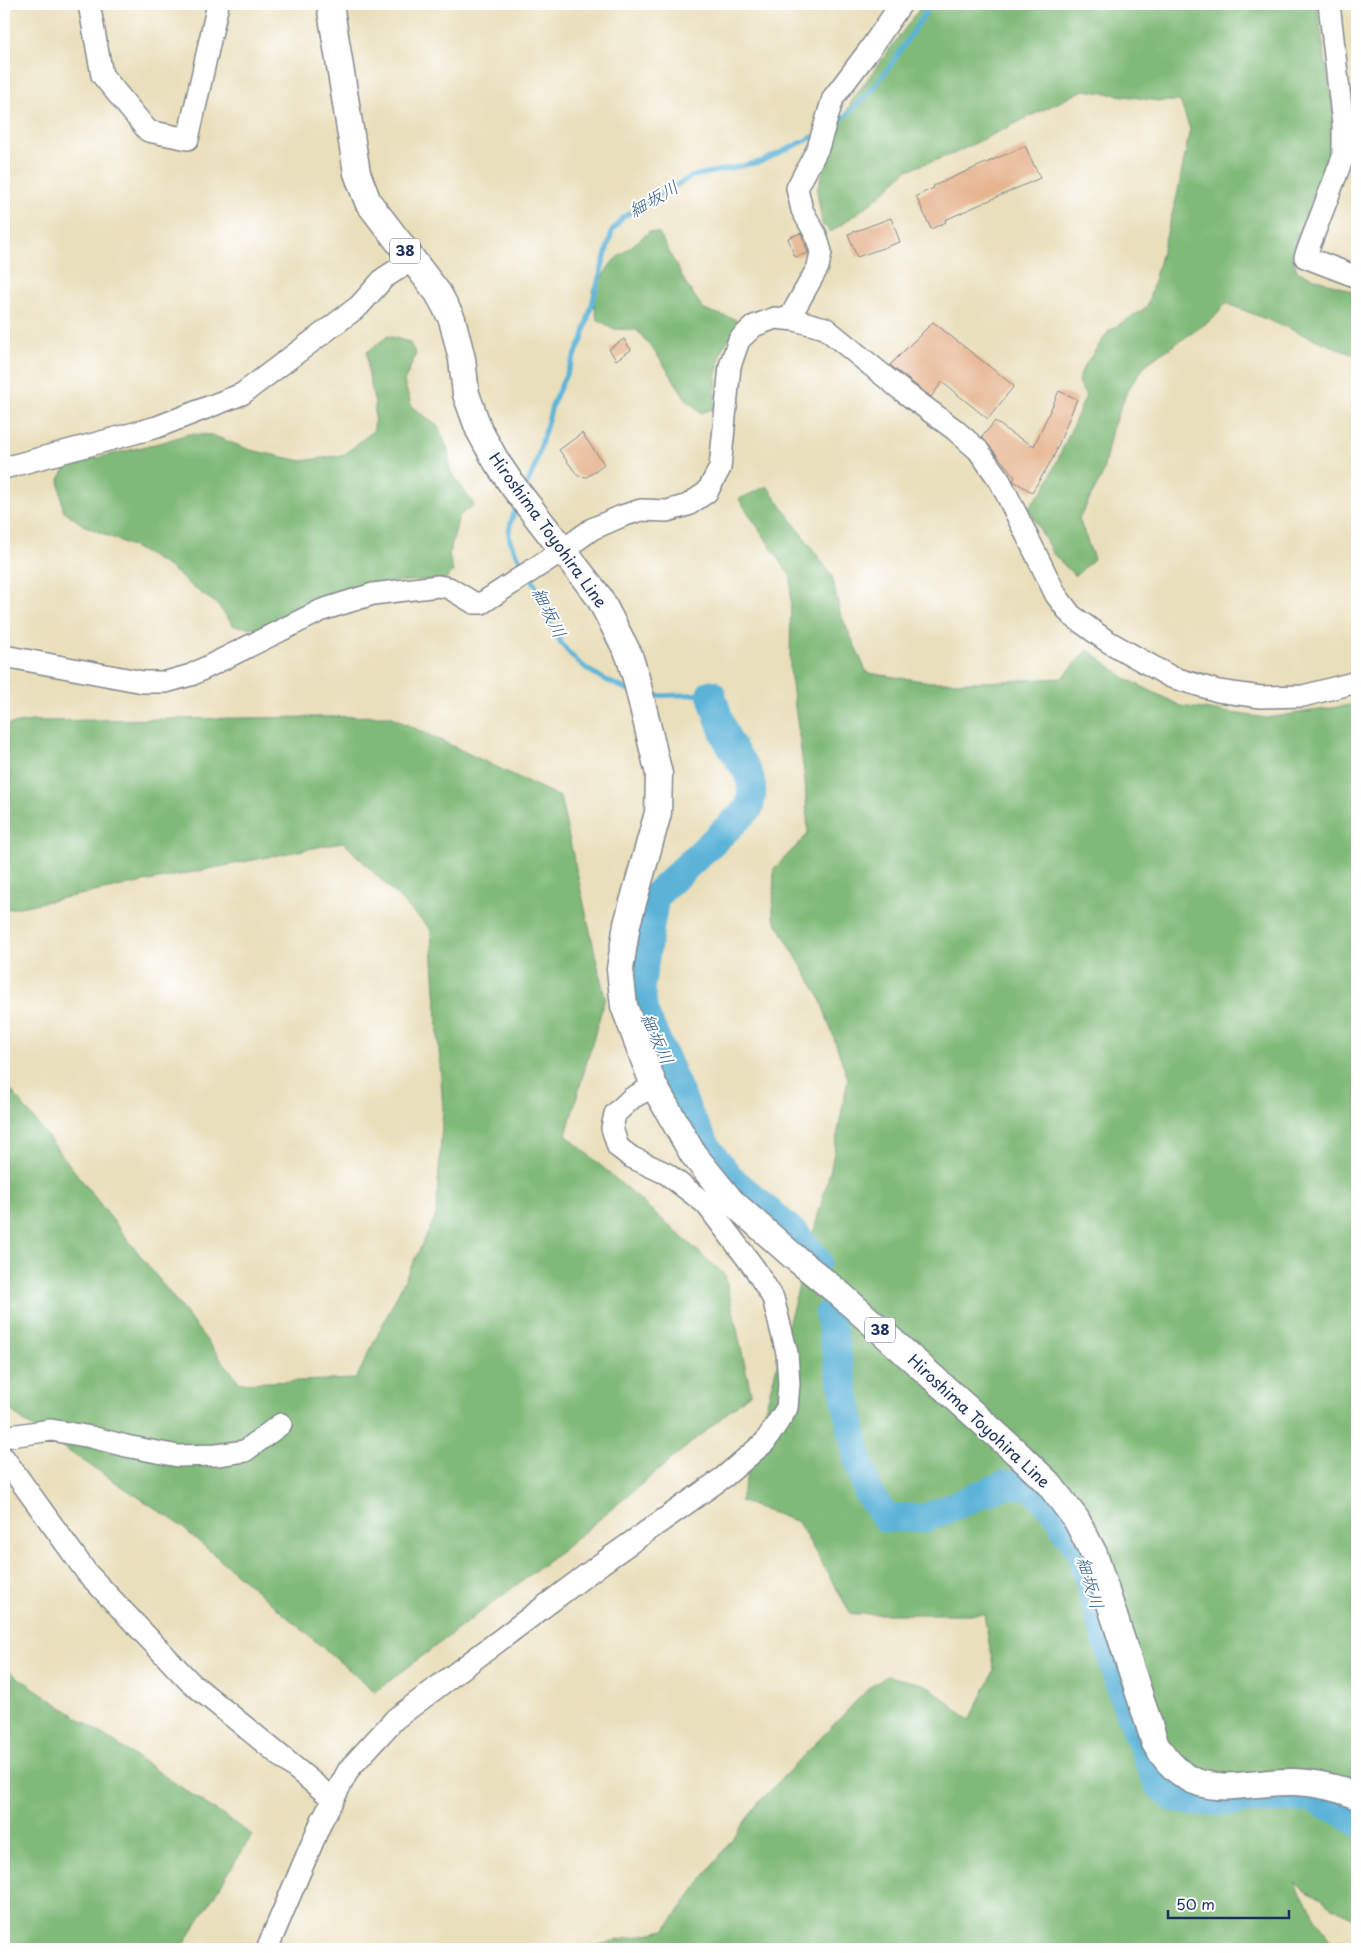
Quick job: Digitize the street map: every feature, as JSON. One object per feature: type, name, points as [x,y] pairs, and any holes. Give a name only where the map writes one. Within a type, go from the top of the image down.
[{"type":"main road","name":"Hiroshima Toyohira Line","points":[[330,4],[357,173],[368,202],[438,293],[452,320],[462,359],[466,394],[479,430],[496,461],[520,495],[599,597],[628,656],[640,690],[660,774],[658,814],[627,924],[620,969],[624,1006],[654,1086],[693,1154],[731,1200],[792,1256],[841,1295],[1017,1453],[1049,1484],[1076,1518],[1094,1554],[1156,1743],[1166,1761],[1198,1784],[1215,1787],[1294,1782],[1331,1786],[1357,1796]]},
{"type":"street","points":[[89,4],[102,75],[148,132],[188,139],[218,4]]},
{"type":"street","points":[[789,319],[818,267],[821,252],[816,236],[802,210],[797,188],[818,148],[833,98],[901,4]]},
{"type":"street","points":[[1329,4],[1343,125],[1343,157],[1305,257],[1357,276]]},
{"type":"street","points":[[4,468],[157,427],[242,394],[359,306],[384,278],[412,260]]},
{"type":"street","points":[[4,656],[143,682],[166,682],[190,675],[322,610],[373,594],[438,586],[449,588],[474,603],[482,603],[592,529],[641,510],[667,511],[688,505],[707,492],[720,468],[730,366],[739,340],[754,326],[775,318],[789,319],[824,328],[900,389],[954,429],[978,450],[1000,481],[1056,595],[1071,615],[1107,641],[1171,677],[1218,691],[1261,697],[1303,696],[1357,682]]},
{"type":"street","points":[[267,1949],[332,1799],[349,1769],[395,1719],[602,1563],[724,1478],[765,1442],[787,1408],[789,1384],[788,1353],[773,1298],[755,1269],[706,1204],[667,1174],[631,1158],[618,1147],[612,1128],[615,1114],[632,1098],[654,1086]]},
{"type":"street","points":[[4,1437],[51,1430],[178,1456],[207,1455],[246,1450],[281,1424]]},
{"type":"street","points":[[4,1458],[87,1573],[189,1681],[332,1799]]},
{"type":"green space","points":[[923,4],[1317,4],[1335,125],[1330,149],[1291,255],[1298,272],[1357,293],[1357,356],[1226,303],[1214,318],[1146,364],[1127,391],[1112,429],[1102,476],[1079,519],[1094,559],[1075,576],[1053,554],[1028,507],[1045,488],[1086,396],[1078,383],[1083,368],[1109,331],[1147,307],[1177,196],[1190,129],[1180,101],[1159,101],[1084,90],[953,154],[907,170],[874,201],[831,232],[822,224],[817,190],[837,131],[853,99]]},
{"type":"green space","points":[[649,232],[659,233],[686,284],[704,310],[735,319],[740,326],[722,348],[717,373],[714,409],[700,413],[686,399],[661,360],[637,330],[614,329],[597,319],[592,291],[613,261]]},
{"type":"green space","points":[[388,336],[409,342],[416,354],[404,382],[412,407],[438,426],[448,450],[450,470],[474,505],[459,516],[449,555],[453,572],[446,579],[373,583],[329,593],[258,628],[234,626],[216,603],[195,589],[169,567],[132,546],[83,525],[63,510],[59,479],[68,465],[188,434],[212,435],[250,450],[302,461],[344,455],[374,430],[375,404],[368,371],[367,352]]},
{"type":"green space","points":[[767,486],[832,576],[840,613],[867,673],[930,682],[987,682],[1062,678],[1088,650],[1127,679],[1181,706],[1267,718],[1357,704],[1357,1922],[1295,1883],[1335,1949],[580,1949],[665,1930],[760,1801],[869,1688],[887,1676],[927,1685],[970,1720],[994,1671],[984,1614],[851,1614],[798,1522],[740,1501],[831,1168],[848,1079],[820,998],[773,917],[774,869],[808,834],[805,780],[790,670],[791,577],[739,499]]},
{"type":"green space","points":[[389,716],[560,797],[605,998],[566,1135],[725,1275],[751,1393],[560,1552],[375,1692],[176,1522],[26,1423],[4,1405],[4,1081],[240,1383],[356,1379],[436,1216],[443,1109],[431,930],[343,842],[4,910],[4,725],[32,721]]},
{"type":"green space","points":[[4,1668],[252,1835],[181,1949],[4,1949]]},
{"type":"building","points":[[1025,146],[1040,178],[945,220],[946,222],[931,229],[916,196],[934,188],[933,186]]},
{"type":"building","points":[[891,218],[900,242],[857,257],[848,234]]},
{"type":"building","points":[[801,233],[808,253],[795,257],[788,238]]},
{"type":"building","points":[[933,322],[1014,386],[988,419],[942,382],[931,397],[890,365]]},
{"type":"building","points":[[624,339],[631,350],[616,360],[609,349]]},
{"type":"building","points":[[1059,391],[1077,399],[1053,458],[1032,492],[1013,480],[1015,477],[982,437],[995,421],[1012,434],[1034,446]]},
{"type":"building","points":[[582,433],[604,464],[587,477],[578,476],[559,450]]},
{"type":"waterway","name":"細坂川","points":[[831,126],[861,102],[874,87],[899,54],[931,4]]},
{"type":"waterway","name":"細坂川","points":[[525,489],[535,466],[553,403],[582,340],[612,231],[623,217],[693,176],[760,162],[813,137]]},
{"type":"waterway","name":"細坂川","points":[[517,506],[510,525],[509,538],[525,568]]},
{"type":"waterway","name":"細坂川","points":[[531,577],[561,643],[586,668],[607,681],[631,691]]},
{"type":"waterway","name":"細坂川","points":[[649,696],[711,694]]},
{"type":"waterway","name":"細坂川","points":[[711,694],[725,736],[750,779],[752,787],[749,808],[655,896],[640,988],[644,1012],[691,1119],[709,1151],[730,1178],[796,1235],[817,1260]]},
{"type":"waterway","name":"細坂川","points":[[829,1314],[857,1455],[868,1493],[886,1518],[926,1518],[1006,1484],[1031,1486],[1061,1517],[1065,1529],[1080,1549],[1122,1693],[1158,1784],[1174,1798],[1196,1802],[1307,1798],[1336,1808],[1357,1822]]}]
